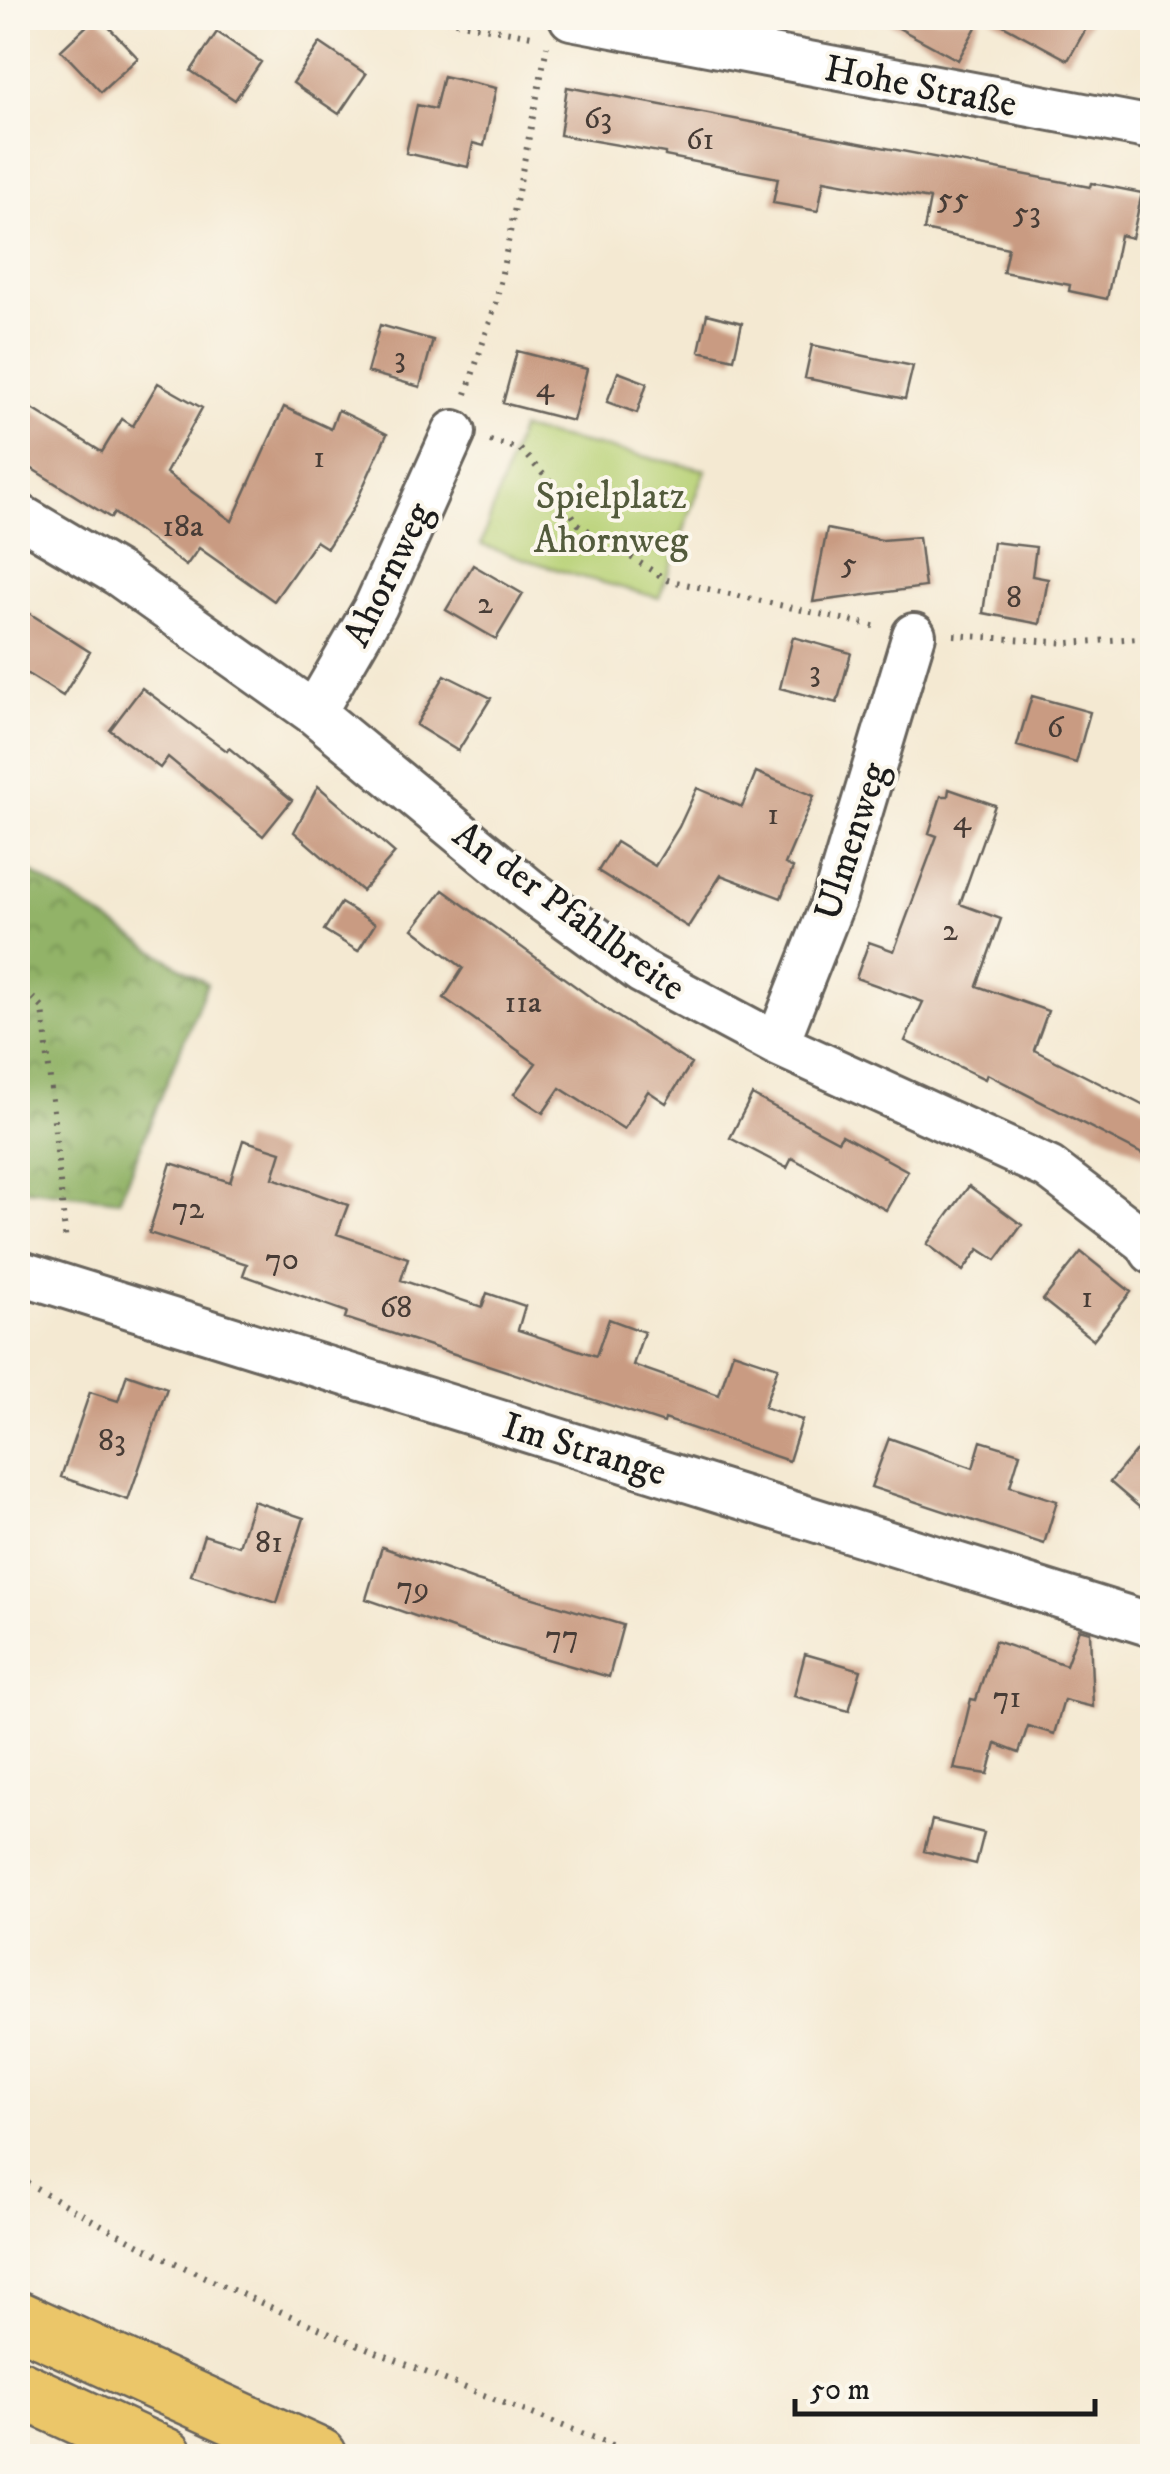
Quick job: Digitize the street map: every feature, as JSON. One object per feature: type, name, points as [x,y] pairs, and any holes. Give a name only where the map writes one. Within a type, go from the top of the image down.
[{"type":"highway","points":[[18,2319],[319,2456]]},
{"type":"highway","points":[[18,2388],[165,2456]]},
{"type":"street","name":"Hohe Straße","points":[[560,28],[1152,128]]},
{"type":"street","name":"Ahornweg","points":[[314,713],[376,606],[454,432]]},
{"type":"street","name":"An der Pfahlbreite","points":[[18,514],[118,574],[314,713],[529,890],[642,972],[776,1044],[1049,1168],[1146,1242],[1152,1252]]},
{"type":"street","name":"Ulmenweg","points":[[776,1044],[834,898],[914,635]]},
{"type":"street","name":"Im Strange","points":[[18,1272],[1152,1624]]},
{"type":"path","points":[[560,28],[496,303],[454,432],[520,449],[552,485],[578,524],[666,580],[914,635],[1069,643],[1152,637]]},
{"type":"path","points":[[18,982],[44,1008],[70,1288]]},
{"type":"path","points":[[18,2177],[78,2214],[323,2328],[641,2456]]},
{"type":"green space","name":"Spielplatz Ahornweg","points":[[520,429],[706,470],[659,598],[481,545]]},
{"type":"green space","points":[[18,864],[207,984],[119,1200],[18,1188]]},
{"type":"building","points":[[95,18],[100,18],[138,58],[101,92],[61,50]]},
{"type":"building","points":[[880,18],[981,18],[958,60]]},
{"type":"building","points":[[990,18],[1092,18],[1068,60]]},
{"type":"building","points":[[217,32],[261,62],[235,100],[191,71]]},
{"type":"building","points":[[320,43],[366,74],[339,114],[293,83]]},
{"type":"building","points":[[443,76],[496,88],[484,146],[473,143],[468,167],[406,153],[417,105],[435,109]]},
{"type":"building","points":[[567,87],[1090,187],[1091,183],[1142,193],[1132,238],[1120,235],[1107,299],[1069,291],[1070,285],[1003,272],[1008,248],[924,230],[930,199],[824,180],[818,211],[773,203],[778,178],[560,135]]},
{"type":"building","points":[[707,314],[742,323],[734,359],[699,351]]},
{"type":"building","points":[[380,325],[433,340],[420,387],[367,372]]},
{"type":"building","points":[[812,345],[913,366],[905,399],[805,378]]},
{"type":"building","points":[[517,351],[587,369],[573,421],[503,403]]},
{"type":"building","points":[[618,372],[647,383],[637,413],[607,402]]},
{"type":"building","points":[[158,383],[202,408],[166,473],[232,521],[284,407],[331,429],[338,410],[387,434],[353,509],[327,548],[316,541],[274,601],[199,548],[186,566],[114,513],[111,518],[18,460],[18,400],[102,452],[122,419],[133,426]]},
{"type":"building","points":[[827,529],[882,540],[919,537],[925,587],[813,602]]},
{"type":"building","points":[[993,542],[1036,547],[1032,576],[1048,579],[1040,624],[983,613]]},
{"type":"building","points":[[473,565],[523,594],[496,639],[446,610]]},
{"type":"building","points":[[18,606],[90,652],[63,696],[18,668]]},
{"type":"building","points":[[793,637],[851,653],[837,703],[780,688]]},
{"type":"building","points":[[445,675],[491,698],[458,751],[416,725]]},
{"type":"building","points":[[142,688],[227,751],[229,748],[292,800],[263,836],[168,757],[160,768],[110,730]]},
{"type":"building","points":[[1032,696],[1090,712],[1076,763],[1017,746]]},
{"type":"building","points":[[756,772],[814,796],[785,864],[793,868],[781,898],[721,875],[688,927],[598,871],[616,842],[655,866],[697,788],[742,807]]},
{"type":"building","points":[[318,786],[395,853],[362,891],[294,832]]},
{"type":"building","points":[[949,789],[995,805],[960,904],[1001,919],[977,986],[1048,1011],[1034,1050],[1152,1110],[1152,1159],[987,1074],[985,1079],[905,1041],[923,1002],[856,978],[869,942],[894,951],[937,836],[929,833],[941,796],[948,796]]},
{"type":"building","points":[[443,890],[612,1013],[691,1064],[666,1103],[648,1091],[624,1129],[560,1088],[543,1113],[514,1094],[536,1063],[444,998],[463,968],[413,929]]},
{"type":"building","points":[[341,903],[375,924],[358,951],[324,930]]},
{"type":"building","points":[[752,1095],[838,1141],[842,1135],[908,1171],[886,1210],[792,1158],[787,1168],[730,1138]]},
{"type":"building","points":[[243,1140],[281,1152],[273,1178],[348,1205],[337,1234],[408,1258],[401,1280],[482,1307],[487,1293],[525,1306],[518,1330],[596,1356],[609,1319],[644,1332],[633,1365],[719,1395],[733,1352],[778,1367],[764,1407],[802,1420],[789,1461],[345,1318],[347,1312],[243,1275],[247,1264],[149,1233],[171,1163],[230,1182]]},
{"type":"building","points":[[969,1186],[1022,1225],[996,1260],[979,1249],[963,1271],[927,1244]]},
{"type":"building","points":[[1081,1252],[1131,1292],[1093,1340],[1043,1300]]},
{"type":"building","points":[[127,1374],[167,1388],[128,1500],[61,1477],[90,1392],[118,1401]]},
{"type":"building","points":[[1152,1432],[1152,1518],[1110,1482]]},
{"type":"building","points":[[889,1438],[973,1468],[981,1441],[1020,1453],[1010,1486],[1057,1501],[1044,1544],[871,1487]]},
{"type":"building","points":[[253,1501],[304,1518],[277,1603],[191,1575],[204,1535],[239,1546]]},
{"type":"building","points":[[382,1547],[477,1581],[623,1625],[609,1677],[499,1645],[366,1599]]},
{"type":"building","points":[[1079,1629],[1090,1632],[1093,1707],[1064,1700],[1054,1734],[1028,1726],[1019,1753],[996,1744],[988,1774],[954,1769],[971,1699],[976,1700],[995,1641],[1066,1665]]},
{"type":"building","points":[[805,1654],[861,1670],[849,1711],[794,1696]]},
{"type":"building","points":[[932,1820],[984,1833],[976,1864],[924,1851]]}]
